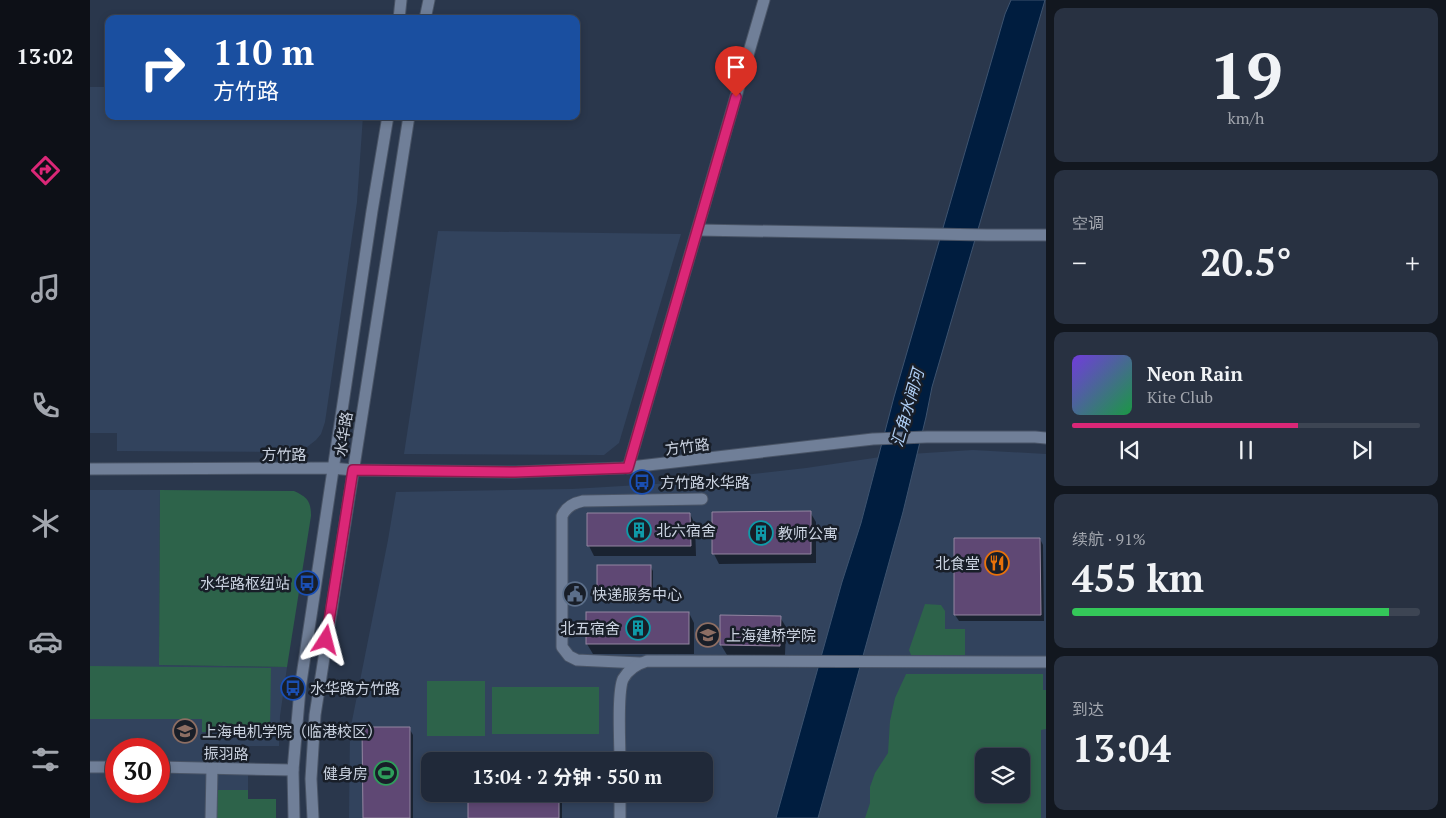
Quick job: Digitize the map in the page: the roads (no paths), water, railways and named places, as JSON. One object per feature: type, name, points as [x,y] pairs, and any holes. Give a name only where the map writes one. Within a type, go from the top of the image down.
[{"type":"street","points":[[399,15],[401,0]]},
{"type":"street","points":[[427,15],[429,0]]},
{"type":"street","points":[[628,468],[764,0]]},
{"type":"street","name":"水华路","points":[[294,818],[293,770],[300,689],[332,468],[387,120]]},
{"type":"street","name":"水华路","points":[[313,818],[311,779],[315,715],[408,120]]},
{"type":"street","points":[[698,230],[1046,235]]},
{"type":"street","name":"方竹路","points":[[90,469],[332,468],[353,470],[515,472],[628,468],[872,439],[927,437],[1046,438]]},
{"type":"street","points":[[702,499],[583,500],[568,507],[562,516],[562,647],[569,656],[577,660],[640,663],[654,661],[1046,662]]},
{"type":"street","points":[[620,752],[621,685],[627,672],[640,663]]},
{"type":"street","points":[[90,767],[105,767]]},
{"type":"street","name":"振羽路","points":[[170,767],[293,770]]},
{"type":"street","points":[[211,818],[212,768]]},
{"type":"street","points":[[620,802],[620,818]]},
{"type":"water","name":"汇角水闸河","points":[[1011,0],[1045,0],[932,387],[903,512],[818,818],[776,818],[842,582],[861,523],[894,397],[1005,14]]},
{"type":"place","name":"方竹路水华路","points":[[642,482]]},
{"type":"place","name":"北六宿舍","points":[[639,530]]},
{"type":"place","name":"教师公寓","points":[[761,533]]},
{"type":"place","name":"北食堂","points":[[997,563]]},
{"type":"place","name":"水华路枢纽站","points":[[307,583]]},
{"type":"place","name":"快递服务中心","points":[[575,594]]},
{"type":"place","name":"北五宿舍","points":[[638,628]]},
{"type":"place","name":"上海建桥学院","points":[[708,635]]},
{"type":"place","name":"水华路方竹路","points":[[293,688]]},
{"type":"place","name":"上海电机学院（临港校区）","points":[[185,731]]},
{"type":"place","name":"健身房","points":[[386,773]]}]
